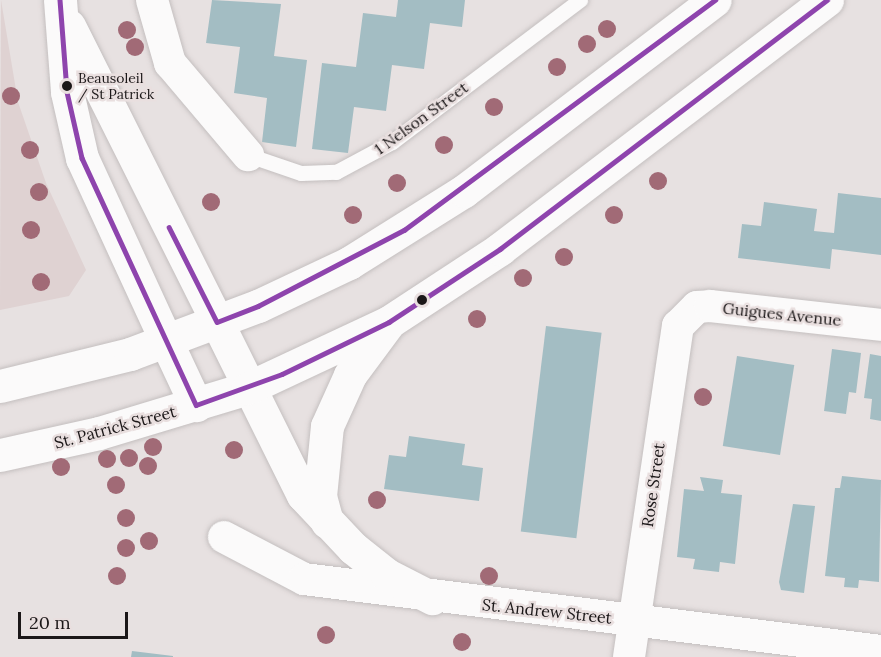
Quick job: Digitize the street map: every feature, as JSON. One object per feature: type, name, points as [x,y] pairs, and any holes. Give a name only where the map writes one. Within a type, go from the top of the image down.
[{"type":"main road","points":[[0,386],[166,341],[292,292],[405,230],[714,0]]},
{"type":"main road","name":"St. Patrick Street","points":[[0,455],[196,405],[248,388],[389,322],[500,249],[827,0]]},
{"type":"main road","points":[[60,4],[288,471],[327,524],[387,574],[432,598]]},
{"type":"main road","points":[[60,4],[66,92],[82,158],[196,405]]},
{"type":"main road","points":[[327,524],[320,496],[327,426],[350,375],[389,322]]},
{"type":"street","name":"1 Nelson Street","points":[[152,0],[170,63],[248,155]]},
{"type":"street","name":"Guigues Avenue","points":[[686,316],[710,306],[881,325]]},
{"type":"street","name":"Rose Street","points":[[629,657],[674,338],[686,316]]},
{"type":"street","name":"St. Andrew Street","points":[[224,537],[304,579],[432,598],[881,651]]},
{"type":"lane","name":"1 Nelson Street","points":[[248,155],[301,173],[336,172],[392,142],[580,0]]},
{"type":"shaded area","points":[[1,0],[18,102],[46,183],[86,270],[69,296],[0,310]]},
{"type":"building","points":[[212,0],[281,4],[274,56],[307,60],[296,147],[262,142],[267,98],[234,93],[240,47],[206,43]]},
{"type":"building","points":[[398,0],[465,0],[462,27],[430,23],[424,69],[392,65],[386,111],[354,107],[348,153],[312,149],[322,63],[356,67],[363,13],[396,17]]},
{"type":"building","points":[[838,193],[881,198],[881,255],[832,249],[830,269],[738,258],[742,224],[761,226],[764,202],[817,209],[814,231],[834,233]]},
{"type":"building","points":[[546,326],[602,333],[576,538],[521,531]]},
{"type":"building","points":[[832,349],[861,353],[856,393],[849,392],[846,414],[824,411]]},
{"type":"building","points":[[870,354],[881,356],[881,421],[870,419],[872,399],[864,398]]},
{"type":"building","points":[[737,356],[794,365],[780,455],[723,446]]},
{"type":"building","points":[[409,436],[465,444],[462,465],[483,468],[479,501],[384,489],[389,455],[406,457]]},
{"type":"building","points":[[842,476],[881,480],[879,582],[859,580],[858,588],[844,587],[845,578],[825,576],[835,488],[840,488]]},
{"type":"building","points":[[700,477],[723,480],[721,493],[742,495],[735,564],[720,562],[719,572],[693,569],[695,559],[677,557],[684,489],[704,491]]},
{"type":"building","points":[[793,504],[815,506],[804,593],[781,590],[779,582]]},
{"type":"building","points":[[132,651],[173,656],[173,657],[131,657]]},
{"type":"transit line","points":[[60,0],[67,92],[82,158],[196,405],[282,374],[389,322],[500,249],[827,0]]},
{"type":"transit line","points":[[169,227],[217,322],[258,306],[404,230],[715,0]]},
{"type":"place","name":"Beausoleil / St Patrick","points":[[67,86]]}]
